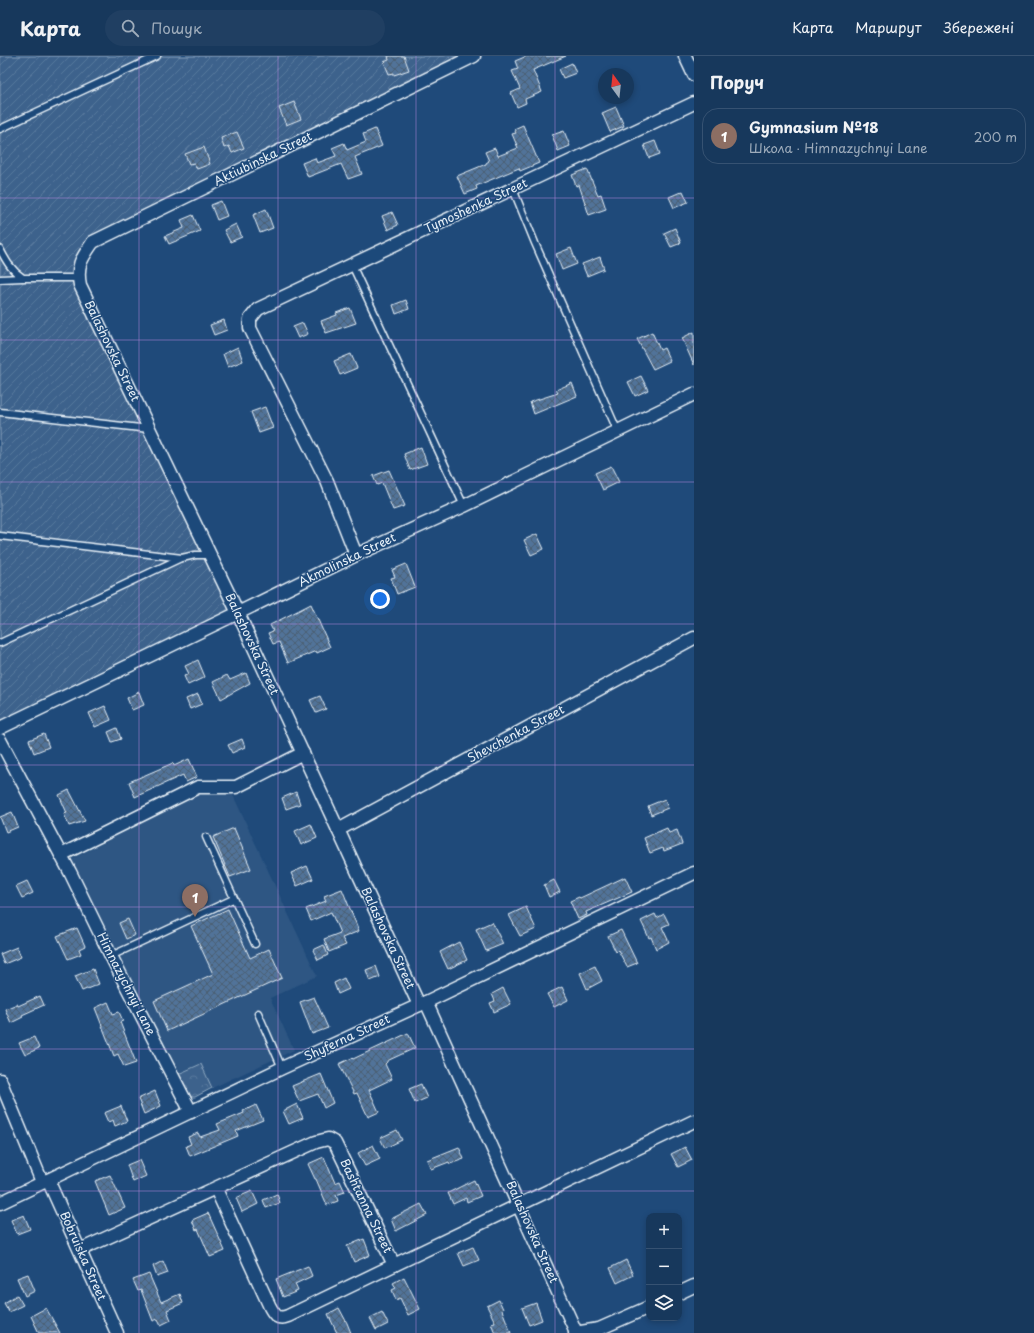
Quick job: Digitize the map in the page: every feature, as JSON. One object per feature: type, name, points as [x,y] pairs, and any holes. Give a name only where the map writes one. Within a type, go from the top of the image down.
[{"type":"street","name":"Aktiubinska Street","points":[[79,281],[79,264],[93,242],[474,56]]},
{"type":"street","points":[[685,56],[694,75]]},
{"type":"street","name":"Tymoshenka Street","points":[[356,555],[327,481],[250,328],[250,319],[258,310],[694,102]]},
{"type":"street","name":"Balashovska Street","points":[[79,281],[238,613],[338,830],[520,1205],[576,1333]]},
{"type":"street","name":"Akmolinska Street","points":[[0,728],[356,555],[464,506],[694,394]]},
{"type":"street","name":"Shevchenka Street","points":[[338,830],[694,638]]},
{"type":"street","name":"Himnazychnyi Lane","points":[[0,740],[61,855],[191,1112]]},
{"type":"street","points":[[61,855],[198,786],[236,787],[303,753]]},
{"type":"street","name":"Shyferna Street","points":[[0,1203],[694,873]]},
{"type":"street","name":"Bobruiska Street","points":[[0,1080],[45,1181],[80,1250],[117,1333]]},
{"type":"street","name":"Bashtanna Street","points":[[80,1250],[316,1142],[328,1139],[333,1141],[338,1148],[394,1265],[694,1121]]},
{"type":"street","points":[[216,1188],[270,1307],[278,1318],[288,1316],[394,1265]]},
{"type":"street","points":[[682,1292],[694,1287]]},
{"type":"street","points":[[576,1333],[599,1329],[646,1308]]},
{"type":"lane","points":[[0,129],[157,56]]},
{"type":"lane","points":[[513,189],[538,250],[618,432]]},
{"type":"lane","points":[[0,249],[8,265],[23,278]]},
{"type":"lane","points":[[352,265],[464,506]]},
{"type":"lane","points":[[0,279],[23,278],[79,281]]},
{"type":"lane","points":[[0,412],[150,429]]},
{"type":"lane","points":[[0,536],[182,558]]},
{"type":"lane","points":[[0,643],[182,558],[195,554],[210,555]]},
{"type":"lane","points":[[206,836],[255,944]]},
{"type":"lane","points":[[111,956],[233,898]]},
{"type":"lane","points":[[258,1013],[282,1068]]},
{"type":"shaded area","points":[[232,793],[317,976],[270,998],[294,1050],[212,1088],[201,1064],[176,1075],[72,859],[199,794]]},
{"type":"green space","points":[[0,56],[474,56],[93,242],[78,273],[238,613],[0,728]]},
{"type":"green space","points":[[201,1064],[212,1088],[195,1097],[190,1097],[176,1075]]},
{"type":"building","points":[[388,56],[404,56],[409,70],[394,75],[394,73],[389,74],[384,62],[389,60]]},
{"type":"building","points":[[527,56],[566,56],[533,70],[542,92],[525,99],[526,103],[517,107],[511,93],[520,89],[512,71],[518,69],[515,61]]},
{"type":"building","points":[[572,63],[576,73],[563,78],[559,69]]},
{"type":"building","points":[[294,102],[301,119],[286,125],[279,108]]},
{"type":"building","points":[[616,107],[624,126],[610,132],[602,113]]},
{"type":"building","points":[[523,125],[539,163],[520,171],[519,168],[476,186],[477,189],[465,194],[457,176],[486,164],[489,161],[485,152],[495,148],[498,156],[518,148],[512,134],[516,133],[514,129]]},
{"type":"building","points":[[375,129],[382,146],[355,157],[362,174],[348,179],[341,164],[308,177],[302,163],[315,158],[317,163],[336,156],[332,148],[344,143],[347,150],[366,142],[363,134]]},
{"type":"building","points":[[564,131],[570,146],[558,151],[552,135]]},
{"type":"building","points":[[237,132],[244,148],[232,153],[229,146],[224,148],[221,138]]},
{"type":"building","points":[[655,141],[660,154],[649,158],[644,145]]},
{"type":"building","points":[[204,147],[210,164],[197,169],[194,163],[189,164],[185,154]]},
{"type":"building","points":[[587,169],[598,195],[601,194],[606,209],[589,215],[579,185],[576,186],[572,175]]},
{"type":"building","points":[[683,191],[688,202],[674,208],[669,197]]},
{"type":"building","points":[[221,201],[227,216],[217,220],[211,205]]},
{"type":"building","points":[[266,209],[273,228],[260,233],[253,215]]},
{"type":"building","points":[[392,212],[398,225],[388,230],[382,216]]},
{"type":"building","points":[[193,215],[200,231],[169,244],[165,236],[184,228],[181,220]]},
{"type":"building","points":[[236,224],[242,237],[230,242],[224,230]]},
{"type":"building","points":[[675,228],[681,243],[671,247],[664,233]]},
{"type":"building","points":[[571,248],[577,264],[562,270],[556,254]]},
{"type":"building","points":[[600,257],[604,269],[587,276],[582,264]]},
{"type":"building","points":[[406,300],[409,309],[396,314],[393,305]]},
{"type":"building","points":[[350,308],[356,323],[326,333],[321,321]]},
{"type":"building","points":[[224,320],[227,330],[214,335],[210,325]]},
{"type":"building","points":[[303,323],[308,334],[298,338],[293,327]]},
{"type":"building","points":[[652,332],[660,350],[664,348],[670,361],[653,369],[637,339]]},
{"type":"building","points":[[694,332],[694,365],[682,338]]},
{"type":"building","points":[[238,347],[243,361],[228,367],[223,354]]},
{"type":"building","points":[[351,354],[357,368],[340,375],[334,361]]},
{"type":"building","points":[[641,376],[648,390],[635,396],[628,382]]},
{"type":"building","points":[[572,383],[577,396],[534,414],[530,402],[558,393],[556,390]]},
{"type":"building","points":[[265,407],[273,428],[259,433],[251,412]]},
{"type":"building","points":[[421,447],[427,464],[410,470],[404,454]]},
{"type":"building","points":[[611,466],[619,482],[603,490],[595,473]]},
{"type":"building","points":[[389,470],[405,506],[393,510],[382,483],[377,485],[373,476]]},
{"type":"building","points":[[537,534],[544,549],[531,555],[524,540]]},
{"type":"building","points":[[406,564],[415,587],[397,594],[391,578],[395,577],[392,570]]},
{"type":"building","points":[[311,604],[330,647],[317,653],[316,651],[288,663],[279,642],[273,644],[268,633],[273,631],[270,625]]},
{"type":"building","points":[[198,660],[205,677],[188,685],[184,676],[189,674],[185,666]]},
{"type":"building","points":[[246,673],[250,683],[221,699],[213,682],[227,675],[230,680]]},
{"type":"building","points":[[139,692],[144,705],[132,710],[127,698]]},
{"type":"building","points":[[198,694],[202,704],[190,709],[186,699]]},
{"type":"building","points":[[320,696],[326,709],[316,713],[310,700]]},
{"type":"building","points":[[105,706],[111,720],[95,727],[89,713]]},
{"type":"building","points":[[117,728],[121,739],[112,742],[108,732]]},
{"type":"building","points":[[44,734],[49,747],[34,753],[29,740]]},
{"type":"building","points":[[242,739],[245,747],[232,753],[228,745]]},
{"type":"building","points":[[189,759],[197,777],[186,782],[183,775],[135,797],[129,782],[173,763],[174,766]]},
{"type":"building","points":[[69,790],[85,821],[69,826],[64,814],[67,813],[59,795]]},
{"type":"building","points":[[296,792],[300,804],[286,809],[282,798]]},
{"type":"building","points":[[665,799],[668,808],[651,815],[648,806]]},
{"type":"building","points":[[12,812],[18,827],[6,832],[0,817]]},
{"type":"building","points":[[311,824],[317,838],[301,845],[295,831]]},
{"type":"building","points":[[234,828],[251,869],[230,877],[213,837]]},
{"type":"building","points":[[667,828],[669,833],[677,830],[682,844],[664,851],[663,848],[650,853],[644,838]]},
{"type":"building","points":[[307,866],[313,879],[297,886],[291,873]]},
{"type":"building","points":[[625,877],[632,892],[586,912],[587,915],[578,919],[570,901],[579,897],[580,898]]},
{"type":"building","points":[[554,880],[560,892],[549,897],[544,885]]},
{"type":"building","points":[[27,881],[33,893],[22,898],[16,886]]},
{"type":"building","points":[[342,889],[359,931],[342,938],[346,945],[329,952],[324,939],[340,933],[331,912],[311,921],[306,909],[326,901],[324,896]]},
{"type":"building","points":[[526,907],[536,929],[520,936],[509,915]]},
{"type":"building","points":[[228,909],[250,958],[269,949],[282,978],[167,1031],[154,1001],[213,974],[191,926]]},
{"type":"building","points":[[655,914],[657,918],[664,914],[669,924],[662,927],[669,942],[656,949],[651,937],[649,938],[641,921]]},
{"type":"building","points":[[128,919],[135,935],[126,939],[119,923]]},
{"type":"building","points":[[492,922],[503,944],[486,951],[476,929]]},
{"type":"building","points":[[77,928],[85,946],[79,949],[81,954],[68,959],[57,936]]},
{"type":"building","points":[[621,930],[637,963],[627,967],[618,950],[616,952],[608,936]]},
{"type":"building","points":[[459,942],[467,960],[448,969],[440,952]]},
{"type":"building","points":[[324,945],[328,955],[318,960],[313,950]]},
{"type":"building","points":[[17,947],[21,957],[4,964],[0,954]]},
{"type":"building","points":[[376,966],[380,977],[370,981],[366,970]]},
{"type":"building","points":[[595,966],[602,981],[587,989],[580,973]]},
{"type":"building","points":[[93,969],[99,984],[82,991],[75,976]]},
{"type":"building","points":[[344,978],[349,989],[338,994],[334,983]]},
{"type":"building","points":[[562,987],[568,1000],[554,1007],[547,994]]},
{"type":"building","points":[[503,988],[511,1004],[494,1012],[490,1003],[495,1001],[492,994]]},
{"type":"building","points":[[40,996],[44,1005],[22,1015],[23,1017],[11,1023],[5,1009],[17,1004],[18,1006]]},
{"type":"building","points":[[314,997],[328,1028],[312,1034],[300,1002]]},
{"type":"building","points":[[108,1002],[113,1014],[119,1012],[123,1021],[120,1022],[136,1063],[124,1067],[118,1054],[114,1056],[95,1008]]},
{"type":"building","points":[[408,1033],[415,1048],[387,1061],[385,1064],[392,1079],[369,1090],[379,1112],[368,1117],[357,1093],[354,1094],[339,1064]]},
{"type":"building","points":[[34,1037],[39,1048],[25,1055],[19,1043]]},
{"type":"building","points":[[321,1074],[333,1103],[324,1108],[318,1094],[299,1101],[292,1086]]},
{"type":"building","points":[[421,1084],[427,1098],[415,1103],[409,1089]]},
{"type":"building","points":[[155,1091],[161,1106],[144,1114],[138,1099]]},
{"type":"building","points":[[297,1104],[303,1118],[289,1124],[283,1111]]},
{"type":"building","points":[[256,1105],[263,1120],[236,1131],[238,1136],[190,1156],[186,1146],[191,1144],[188,1137],[198,1133],[200,1137],[220,1130],[217,1124],[244,1113],[243,1111]]},
{"type":"building","points":[[121,1106],[127,1121],[115,1126],[113,1120],[108,1122],[104,1113]]},
{"type":"building","points":[[397,1130],[402,1140],[385,1148],[380,1138]]},
{"type":"building","points":[[373,1145],[380,1159],[365,1166],[358,1153]]},
{"type":"building","points":[[459,1147],[464,1159],[450,1164],[449,1162],[431,1169],[427,1160]]},
{"type":"building","points":[[685,1147],[692,1160],[678,1167],[671,1154]]},
{"type":"building","points":[[324,1157],[335,1183],[340,1181],[345,1192],[336,1195],[338,1201],[327,1205],[308,1164]]},
{"type":"building","points":[[139,1160],[146,1176],[133,1182],[127,1165]]},
{"type":"building","points":[[110,1175],[125,1208],[109,1215],[95,1181]]},
{"type":"building","points":[[474,1180],[481,1196],[467,1202],[466,1198],[453,1204],[448,1193]]},
{"type":"building","points":[[252,1191],[258,1204],[242,1212],[236,1198]]},
{"type":"building","points":[[277,1194],[280,1203],[266,1208],[263,1200]]},
{"type":"building","points":[[421,1204],[427,1215],[396,1231],[391,1219]]},
{"type":"building","points":[[208,1213],[225,1251],[210,1257],[198,1229],[196,1230],[192,1220]]},
{"type":"building","points":[[24,1215],[30,1229],[17,1234],[11,1220]]},
{"type":"building","points":[[364,1239],[370,1255],[354,1262],[347,1246]]},
{"type":"building","points":[[473,1247],[479,1260],[464,1266],[458,1253]]},
{"type":"building","points":[[626,1260],[633,1275],[617,1283],[610,1268]]},
{"type":"building","points":[[163,1261],[168,1273],[157,1277],[153,1266]]},
{"type":"building","points":[[308,1266],[312,1276],[295,1284],[298,1291],[283,1297],[276,1279]]},
{"type":"building","points":[[28,1274],[35,1291],[25,1296],[17,1278]]},
{"type":"building","points":[[149,1274],[161,1302],[180,1294],[183,1303],[167,1310],[171,1320],[161,1325],[158,1319],[153,1321],[141,1290],[138,1291],[133,1280]]},
{"type":"building","points":[[404,1277],[420,1309],[408,1315],[400,1298],[396,1300],[392,1290],[396,1288],[393,1283]]},
{"type":"building","points":[[17,1295],[23,1305],[9,1312],[4,1303]]},
{"type":"building","points":[[499,1300],[511,1333],[495,1333],[491,1323],[495,1322],[487,1306]]},
{"type":"building","points":[[536,1303],[542,1320],[529,1325],[522,1308]]},
{"type":"building","points":[[46,1308],[60,1333],[39,1333],[31,1316]]},
{"type":"building","points":[[339,1308],[351,1333],[337,1333],[328,1314]]},
{"type":"building","points":[[382,1312],[388,1324],[376,1330],[370,1318]]},
{"type":"place","name":"Gymnasium №18","points":[[195,917]]}]
